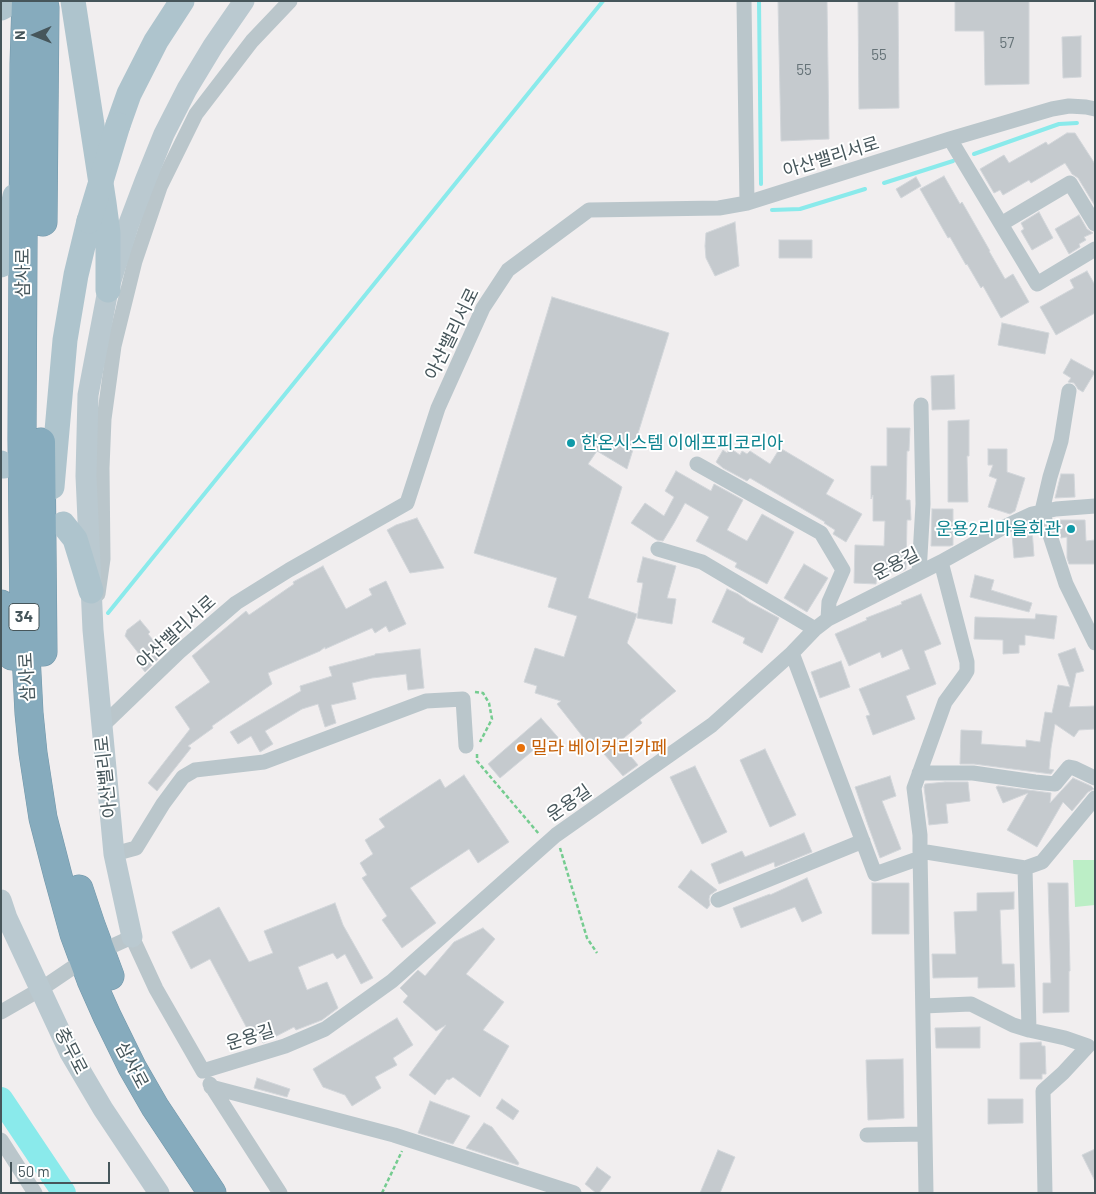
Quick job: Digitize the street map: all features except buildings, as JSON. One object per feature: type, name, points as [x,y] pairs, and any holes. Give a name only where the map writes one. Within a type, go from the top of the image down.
[{"type":"highway","name":"삼사로","points":[[26,1],[22,429],[24,615],[29,712],[43,818],[74,934],[107,1016],[132,1067],[155,1107],[212,1193]]},
{"type":"highway","name":"삼사로","points":[[45,1],[41,429],[43,641],[49,748],[58,801],[74,871],[98,943],[122,1005],[168,1094],[230,1193]]},
{"type":"highway","points":[[1,604],[43,818]]},
{"type":"main road","points":[[1,8],[14,1]]},
{"type":"main road","points":[[73,1],[108,234],[108,290]]},
{"type":"main road","points":[[43,592],[64,348],[76,275],[89,220],[118,125],[130,94],[156,41],[182,1]]},
{"type":"main road","points":[[1,265],[24,150]]},
{"type":"main road","points":[[63,524],[75,539],[90,591]]},
{"type":"street","name":"아산밸리로","points":[[132,937],[114,854],[93,630],[86,476],[88,394],[108,290],[128,226],[164,134],[213,46],[244,1]]},
{"type":"street","points":[[93,630],[103,558],[102,468],[104,418],[114,346],[135,261],[160,187],[196,114],[252,42],[290,1]]},
{"type":"street","points":[[744,1],[747,203]]},
{"type":"street","name":"아산밸리서로","points":[[101,727],[179,652],[236,603],[289,570],[407,503],[438,408],[483,308],[508,270],[589,210],[719,208],[747,203],[1052,109],[1069,106],[1086,107],[1095,110]]},
{"type":"street","points":[[950,139],[1037,284],[1095,249]]},
{"type":"street","points":[[1001,224],[1070,183],[1095,224]]},
{"type":"street","points":[[1069,391],[1061,441],[1042,512],[1066,584],[1095,642]]},
{"type":"street","points":[[919,573],[923,504],[921,405]]},
{"type":"street","points":[[697,464],[821,533],[843,570],[829,602],[828,619]]},
{"type":"street","name":"운용길","points":[[204,1072],[285,1046],[325,1029],[392,981],[551,839],[712,725],[792,654],[815,629],[828,619],[1032,514],[1056,509],[1095,506]]},
{"type":"street","points":[[658,549],[702,562],[815,629]]},
{"type":"street","points":[[926,1193],[920,835],[914,788],[945,702],[967,671],[967,662],[941,562]]},
{"type":"street","points":[[792,654],[875,874],[920,854],[1025,868],[1042,862],[1095,798]]},
{"type":"street","points":[[114,854],[136,848],[162,804],[183,777],[195,770],[264,762],[426,701],[463,699],[466,746]]},
{"type":"street","points":[[919,773],[973,773],[1055,784],[1069,767],[1095,778]]},
{"type":"street","points":[[718,900],[863,841]]},
{"type":"street","points":[[1025,868],[1029,1030]]},
{"type":"street","name":"충무로","points":[[1,900],[7,918],[70,1052],[98,1101],[159,1193]]},
{"type":"street","points":[[110,947],[132,937],[156,989],[211,1087],[280,1193]]},
{"type":"street","points":[[1,1012],[41,989],[72,968]]},
{"type":"street","points":[[923,1006],[971,1004],[1013,1025],[1065,1038],[1091,1047],[1043,1091],[1045,1193]]},
{"type":"street","points":[[211,1087],[408,1139],[574,1193]]},
{"type":"street","points":[[867,1135],[925,1134]]},
{"type":"street","points":[[1,1140],[35,1193]]},
{"type":"path","points":[[463,699],[476,692],[483,693],[489,703],[492,719],[477,749],[477,761],[551,839],[587,938],[597,953]]},
{"type":"path","points":[[382,1193],[408,1139]]},
{"type":"green space","points":[[1073,860],[1095,860],[1095,905],[1075,907]]},
{"type":"waterway","points":[[108,613],[603,1]]},
{"type":"waterway","points":[[759,1],[761,184]]},
{"type":"waterway","points":[[974,154],[1059,124],[1077,123]]},
{"type":"waterway","points":[[884,183],[953,161]]},
{"type":"waterway","points":[[772,210],[800,209],[865,189]]},
{"type":"waterway","points":[[1,1099],[64,1193]]},
{"type":"place","name":"한온시스템 이에프피코리아","points":[[571,443]]},
{"type":"place","name":"운용2리마을회관","points":[[1071,529]]},
{"type":"place","name":"밀라 베이커리카페","points":[[521,748]]}]
